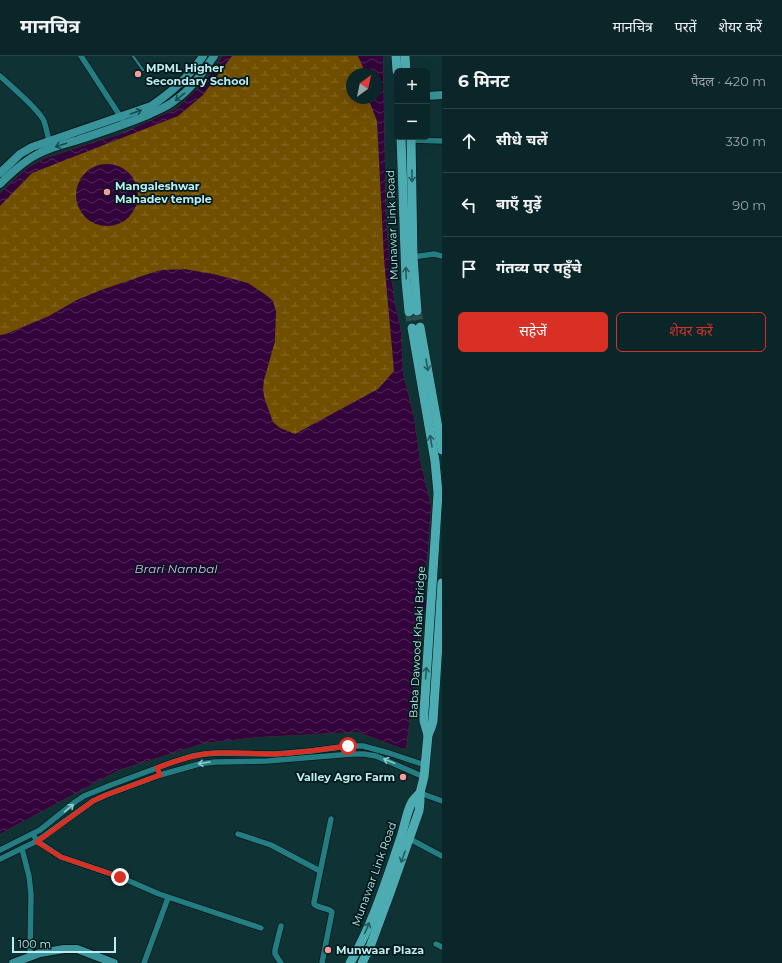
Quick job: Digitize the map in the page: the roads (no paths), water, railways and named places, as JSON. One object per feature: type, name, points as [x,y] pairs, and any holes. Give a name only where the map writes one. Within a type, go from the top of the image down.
[{"type":"main road","points":[[396,56],[397,68]]},
{"type":"main road","points":[[405,56],[406,68]]},
{"type":"main road","name":"Munawar Link Road","points":[[401,140],[413,312]]},
{"type":"main road","name":"Munawar Link Road","points":[[409,257],[411,140]]},
{"type":"main road","points":[[438,461],[416,327],[442,450]]},
{"type":"main road","name":"Baba Dawood Khaki Bridge","points":[[428,735],[424,721],[424,712],[438,493],[438,461]]},
{"type":"main road","name":"Baba Dawood Khaki Bridge","points":[[428,735],[434,712],[442,583]]},
{"type":"main road","name":"Munawar Link Road","points":[[362,963],[375,933],[419,811],[420,792],[424,777],[428,735]]},
{"type":"main road","name":"Munawar Link Road","points":[[350,963],[364,938],[371,920],[401,838],[409,809],[412,802],[420,792]]},
{"type":"street","points":[[81,56],[123,121]]},
{"type":"street","points":[[0,172],[20,154],[32,147],[49,140],[123,121],[151,106],[181,84],[203,56]]},
{"type":"street","points":[[0,184],[26,161],[38,154],[123,121],[164,107],[175,101],[194,83],[214,56]]},
{"type":"street","points":[[0,76],[34,108],[45,124],[49,140]]},
{"type":"street","points":[[430,96],[442,95]]},
{"type":"street","points":[[430,140],[442,141]]},
{"type":"street","points":[[409,257],[434,254],[442,256]]},
{"type":"street","points":[[0,850],[40,830],[84,796],[192,756],[205,754],[275,754],[348,746],[363,746],[425,765]]},
{"type":"street","points":[[0,859],[37,842],[93,801],[160,775],[199,764],[230,761],[267,761],[358,754],[376,756],[424,777]]},
{"type":"street","points":[[157,768],[160,775]]},
{"type":"street","points":[[420,792],[442,801]]},
{"type":"street","points":[[322,963],[332,912],[314,904],[331,819]]},
{"type":"street","points":[[33,834],[37,842],[61,857],[120,877],[168,898],[261,928]]},
{"type":"street","points":[[238,834],[271,845],[320,870]]},
{"type":"street","points":[[410,839],[442,856]]},
{"type":"street","points":[[22,849],[29,876],[31,896],[30,957]]},
{"type":"street","points":[[144,963],[168,898]]},
{"type":"street","points":[[281,926],[275,950],[275,954],[281,963]]},
{"type":"street","points":[[436,944],[442,948]]},
{"type":"street","points":[[13,963],[40,953],[64,949],[77,949],[114,963]]},
{"type":"lane","points":[[133,56],[143,70]]},
{"type":"water","points":[[223,56],[232,56],[203,95],[178,116],[32,173],[0,206],[0,193],[26,169],[43,159],[118,135],[176,109],[206,80]]},
{"type":"water","name":"Brari Nambal","points":[[358,56],[383,56],[386,221],[394,299],[401,330],[403,373],[414,417],[420,460],[431,505],[418,649],[406,750],[357,732],[261,737],[205,743],[119,770],[0,834],[0,335],[6,334],[49,316],[77,300],[101,290],[162,270],[184,269],[213,274],[248,283],[273,301],[276,311],[275,341],[264,380],[263,390],[273,422],[280,428],[295,434],[378,389],[394,371],[384,259],[377,121],[370,104],[382,104],[382,68],[363,67]]},
{"type":"water","name":"Mangaleshwar Mahadev temple","points":[[107,164],[124,169],[129,173],[133,178],[138,195],[133,212],[129,217],[124,221],[107,226],[90,221],[85,217],[81,212],[76,195],[81,178],[85,173],[90,169]]},
{"type":"waterway","points":[[415,596],[442,616]]},
{"type":"tunnel","points":[[417,311],[420,327]]},
{"type":"tunnel","points":[[409,312],[412,328]]},
{"type":"place","name":"MPML Higher Secondary School","points":[[138,74]]},
{"type":"place","name":"Mangaleshwar Mahadev temple","points":[[107,192]]},
{"type":"place","name":"Valley Agro Farm","points":[[403,777]]},
{"type":"place","name":"Munwaar Plaza","points":[[328,950]]}]
